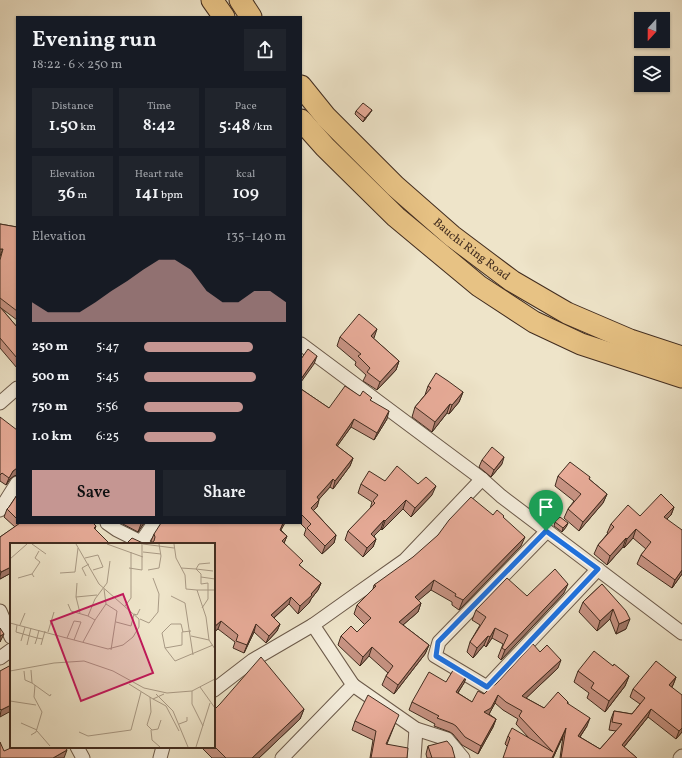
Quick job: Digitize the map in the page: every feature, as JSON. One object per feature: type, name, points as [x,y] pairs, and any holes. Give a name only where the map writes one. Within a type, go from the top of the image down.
[{"type":"main road","points":[[212,0],[223,16]]},
{"type":"main road","points":[[240,0],[250,16]]},
{"type":"main road","name":"Bauchi Ring Road","points":[[302,87],[326,117],[394,186],[452,236],[512,281],[567,313],[630,340],[682,357]]},
{"type":"main road","name":"Bauchi Ring Road","points":[[302,121],[325,147],[396,217],[479,286],[534,322],[581,344],[682,377]]},
{"type":"street","points":[[302,345],[682,633]]},
{"type":"street","points":[[0,403],[16,389]]},
{"type":"street","points":[[215,689],[253,660],[313,625],[405,560],[482,480]]},
{"type":"street","points":[[0,510],[16,485]]},
{"type":"street","points":[[109,524],[143,543],[153,524]]},
{"type":"street","points":[[546,531],[438,642],[436,656],[487,687],[598,569]]},
{"type":"street","points":[[0,611],[10,635]]},
{"type":"street","points":[[313,625],[353,685],[416,728],[447,739],[463,758]]},
{"type":"street","points":[[0,658],[10,651]]},
{"type":"street","points":[[282,758],[353,685]]},
{"type":"street","points":[[414,758],[416,728]]},
{"type":"street","points":[[78,748],[83,758]]},
{"type":"street","points":[[160,758],[163,748]]},
{"type":"building","points":[[363,103],[372,110],[365,118],[356,111]]},
{"type":"building","points":[[0,224],[16,227],[16,310],[0,298],[0,260],[3,249],[0,249]]},
{"type":"building","points":[[0,307],[16,326],[16,357],[0,338]]},
{"type":"building","points":[[359,314],[377,329],[371,336],[399,361],[380,382],[367,372],[370,368],[358,356],[361,354],[340,337]]},
{"type":"building","points":[[308,349],[317,356],[302,378],[302,358]]},
{"type":"building","points":[[436,373],[463,392],[452,405],[450,404],[435,422],[415,407],[431,388],[428,386]]},
{"type":"building","points":[[345,386],[360,396],[363,391],[372,398],[370,400],[389,411],[377,433],[354,419],[336,445],[353,458],[335,481],[333,479],[317,497],[319,500],[311,508],[336,535],[325,546],[307,528],[311,524],[302,515],[302,390],[329,408]]},
{"type":"building","points":[[0,417],[16,429],[16,469],[9,478],[2,473],[0,475]]},
{"type":"building","points":[[492,447],[504,457],[494,470],[482,460]]},
{"type":"building","points":[[570,462],[590,477],[589,479],[607,494],[583,522],[568,509],[581,494],[558,476]]},
{"type":"building","points":[[397,466],[418,484],[426,477],[436,486],[415,508],[406,500],[371,534],[376,539],[367,548],[348,531],[375,503],[373,501],[378,495],[361,484],[369,471],[385,481]]},
{"type":"building","points":[[661,494],[674,507],[664,517],[682,530],[682,570],[675,580],[641,555],[651,542],[636,529],[610,556],[598,545],[614,527],[611,524],[628,505],[640,516]]},
{"type":"building","points":[[16,496],[16,518],[7,509]]},
{"type":"building","points":[[471,497],[493,515],[497,510],[525,537],[463,600],[455,596],[456,594],[434,580],[415,597],[421,603],[399,622],[429,645],[398,685],[386,676],[393,666],[372,647],[363,657],[341,636],[351,626],[357,632],[371,618],[357,605],[376,586],[374,585],[413,557],[438,535],[449,520]]},
{"type":"building","points":[[560,517],[568,523],[563,528],[555,522]]},
{"type":"building","points":[[19,524],[94,524],[96,526],[94,528],[109,543],[10,543],[10,568],[1,572],[0,537]]},
{"type":"building","points":[[160,524],[283,524],[280,530],[287,536],[282,541],[303,561],[299,565],[321,583],[311,594],[312,595],[300,606],[291,597],[271,615],[280,624],[269,636],[256,624],[247,645],[236,641],[238,635],[221,621],[215,626],[215,543],[151,543],[154,541],[154,534]]},
{"type":"building","points":[[132,538],[143,543],[127,543]]},
{"type":"building","points":[[555,569],[568,584],[505,650],[502,648],[508,635],[495,628],[490,637],[488,636],[477,648],[470,642],[486,617],[476,610],[507,578],[527,596]]},
{"type":"building","points":[[602,584],[626,611],[630,619],[619,624],[613,609],[600,621],[583,602]]},
{"type":"building","points":[[0,628],[4,634],[0,636]]},
{"type":"building","points":[[533,644],[540,652],[547,645],[561,660],[522,696],[544,708],[558,692],[568,702],[567,703],[590,718],[578,736],[600,749],[622,724],[612,722],[614,711],[632,714],[645,698],[633,689],[656,661],[676,677],[669,685],[682,695],[682,728],[679,731],[651,709],[622,745],[637,758],[561,758],[566,728],[552,758],[503,758],[510,738],[508,736],[512,728],[553,752],[519,716],[522,711],[506,702],[498,695],[491,708],[484,712],[496,719],[481,746],[465,737],[453,724],[437,718],[439,716],[412,702],[429,672],[446,682],[455,667],[467,675],[456,692],[472,702],[478,691],[484,694],[496,684]]},
{"type":"building","points":[[594,651],[629,676],[609,701],[591,688],[594,683],[578,671]]},
{"type":"building","points":[[261,657],[304,709],[252,758],[226,758],[215,747],[215,709]]},
{"type":"building","points":[[10,666],[10,706],[1,710],[0,709],[0,671]]},
{"type":"building","points":[[368,695],[399,715],[386,744],[408,748],[407,758],[371,758],[376,731],[355,721]]},
{"type":"building","points":[[447,741],[452,747],[455,758],[432,758],[428,746]]},
{"type":"building","points":[[0,742],[4,751],[11,748],[66,748],[67,750],[53,758],[0,758]]},
{"type":"route","points":[[546,531],[598,569],[487,687],[436,656],[438,642],[546,531]]}]
